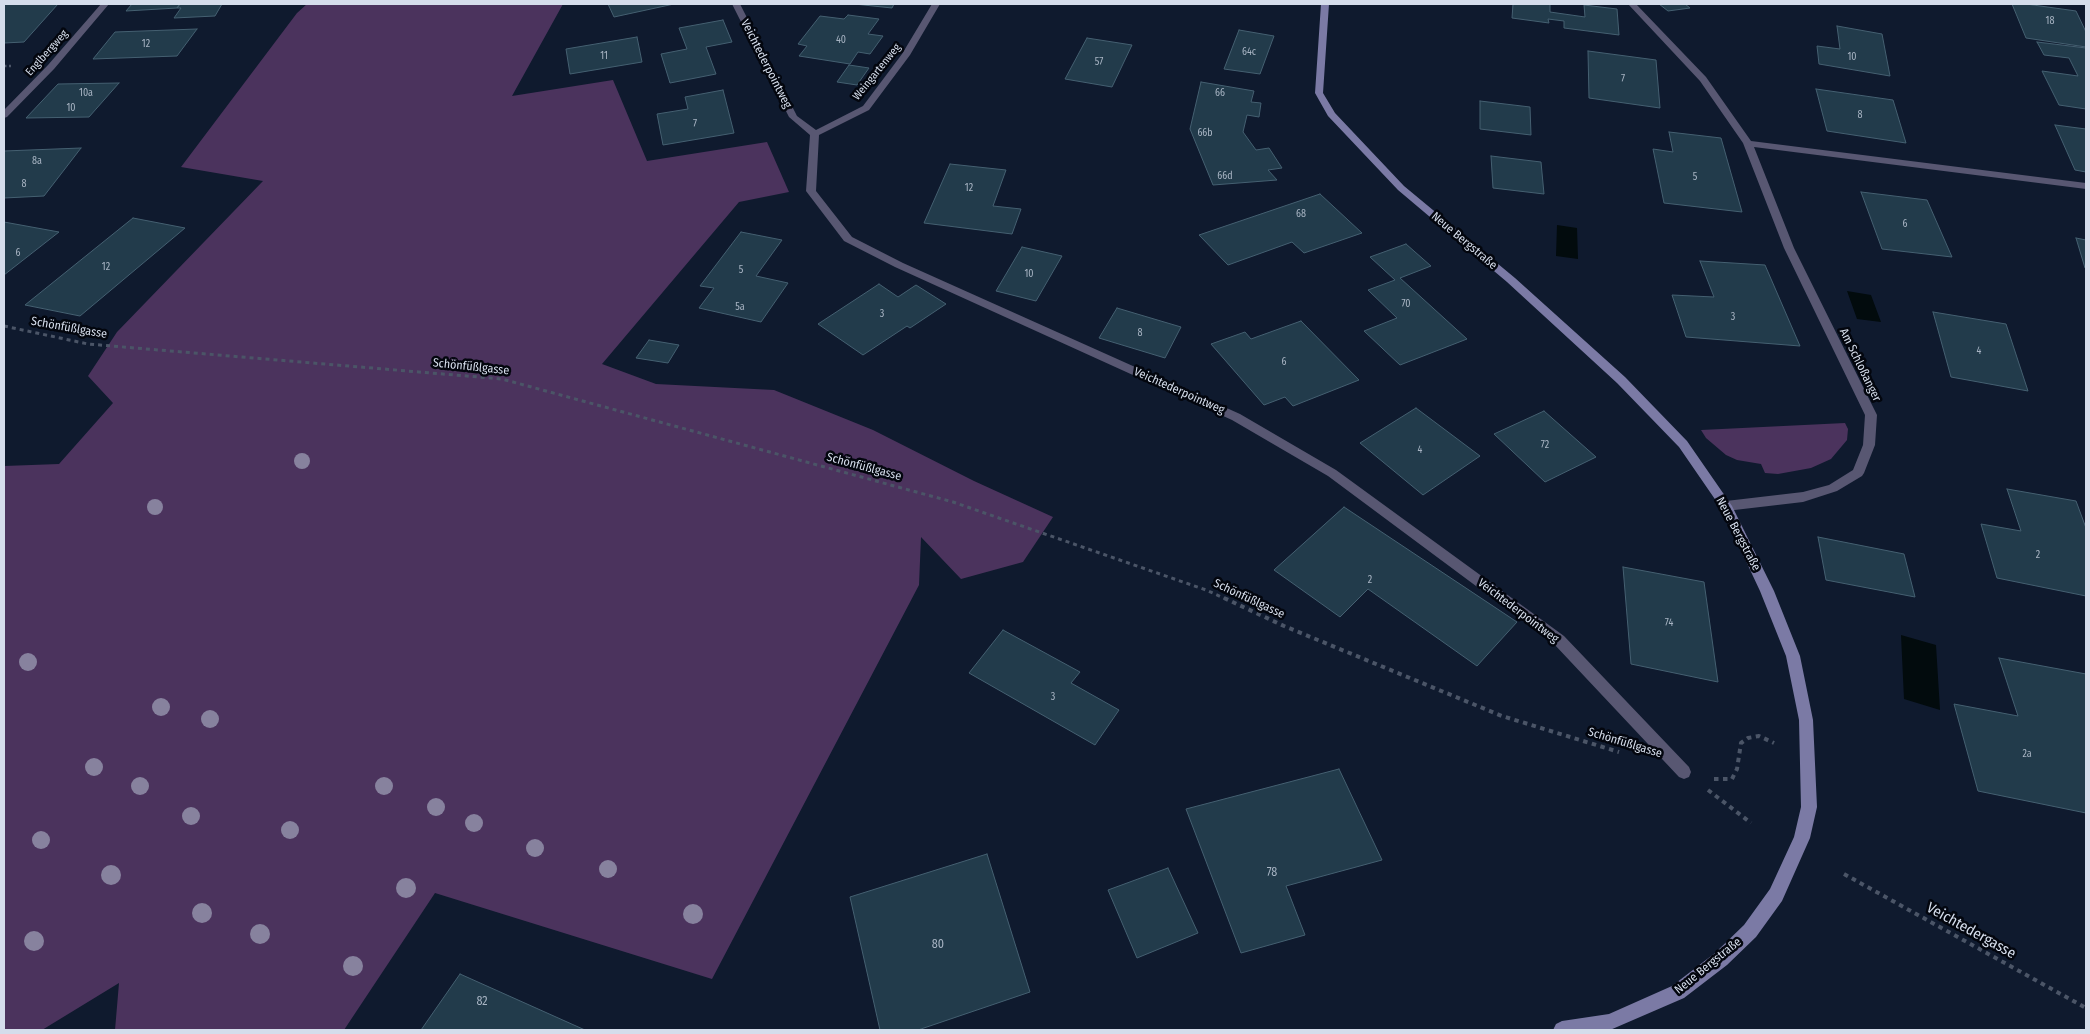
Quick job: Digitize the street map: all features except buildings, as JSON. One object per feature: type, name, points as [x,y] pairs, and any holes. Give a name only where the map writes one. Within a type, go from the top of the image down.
[{"type":"street","name":"Englbergweg","points":[[4,115],[52,67],[104,4]]},
{"type":"street","name":"Veichtederpointweg","points":[[736,4],[793,117],[815,134],[811,191],[848,239],[899,265],[1236,416],[1332,473],[1559,640],[1684,772]]},
{"type":"street","name":"Weingartenweg","points":[[815,134],[866,108],[906,55],[936,4]]},
{"type":"street","name":"Neue Bergstraße","points":[[1325,4],[1319,93],[1331,114],[1401,188],[1511,280],[1621,380],[1683,444],[1726,506],[1767,591],[1793,656],[1806,720],[1809,758],[1809,807],[1802,838],[1776,896],[1750,931],[1721,959],[1678,992],[1609,1022],[1562,1030]]},
{"type":"street","name":"Am Schloßanger","points":[[1632,4],[1703,79],[1748,142],[1790,248],[1870,415],[1869,445],[1858,474],[1833,488],[1803,497],[1726,506]]},
{"type":"street","points":[[1748,142],[2086,186]]},
{"type":"path","name":"Schönfüßlgasse","points":[[4,326],[88,344],[502,379],[953,502],[1206,590],[1284,626],[1502,716],[1620,752]]},
{"type":"path","points":[[1684,772],[1713,779],[1732,779],[1737,769],[1741,743],[1748,738],[1759,736],[1809,758]]},
{"type":"path","points":[[1684,772],[1751,823]]},
{"type":"path","name":"Veichtedergasse","points":[[1844,874],[2086,1008]]},
{"type":"shaded area","points":[[307,4],[563,4],[512,96],[613,80],[647,161],[767,142],[789,192],[739,202],[602,364],[656,384],[774,390],[873,430],[974,481],[1053,517],[1023,562],[961,579],[921,537],[919,585],[712,979],[435,893],[344,1030],[115,1030],[119,983],[42,1030],[4,1030],[4,466],[59,464],[113,403],[88,376],[117,332],[263,181],[181,167],[297,13]]},
{"type":"shaded area","points":[[1557,225],[1577,228],[1578,259],[1556,256]]},
{"type":"shaded area","points":[[1847,291],[1871,295],[1881,322],[1857,319]]},
{"type":"shaded area","points":[[1845,423],[1848,429],[1847,440],[1831,459],[1811,468],[1778,474],[1765,473],[1761,464],[1737,460],[1726,455],[1706,438],[1701,430]]},
{"type":"shaded area","points":[[1901,635],[1936,645],[1940,710],[1904,699]]}]
